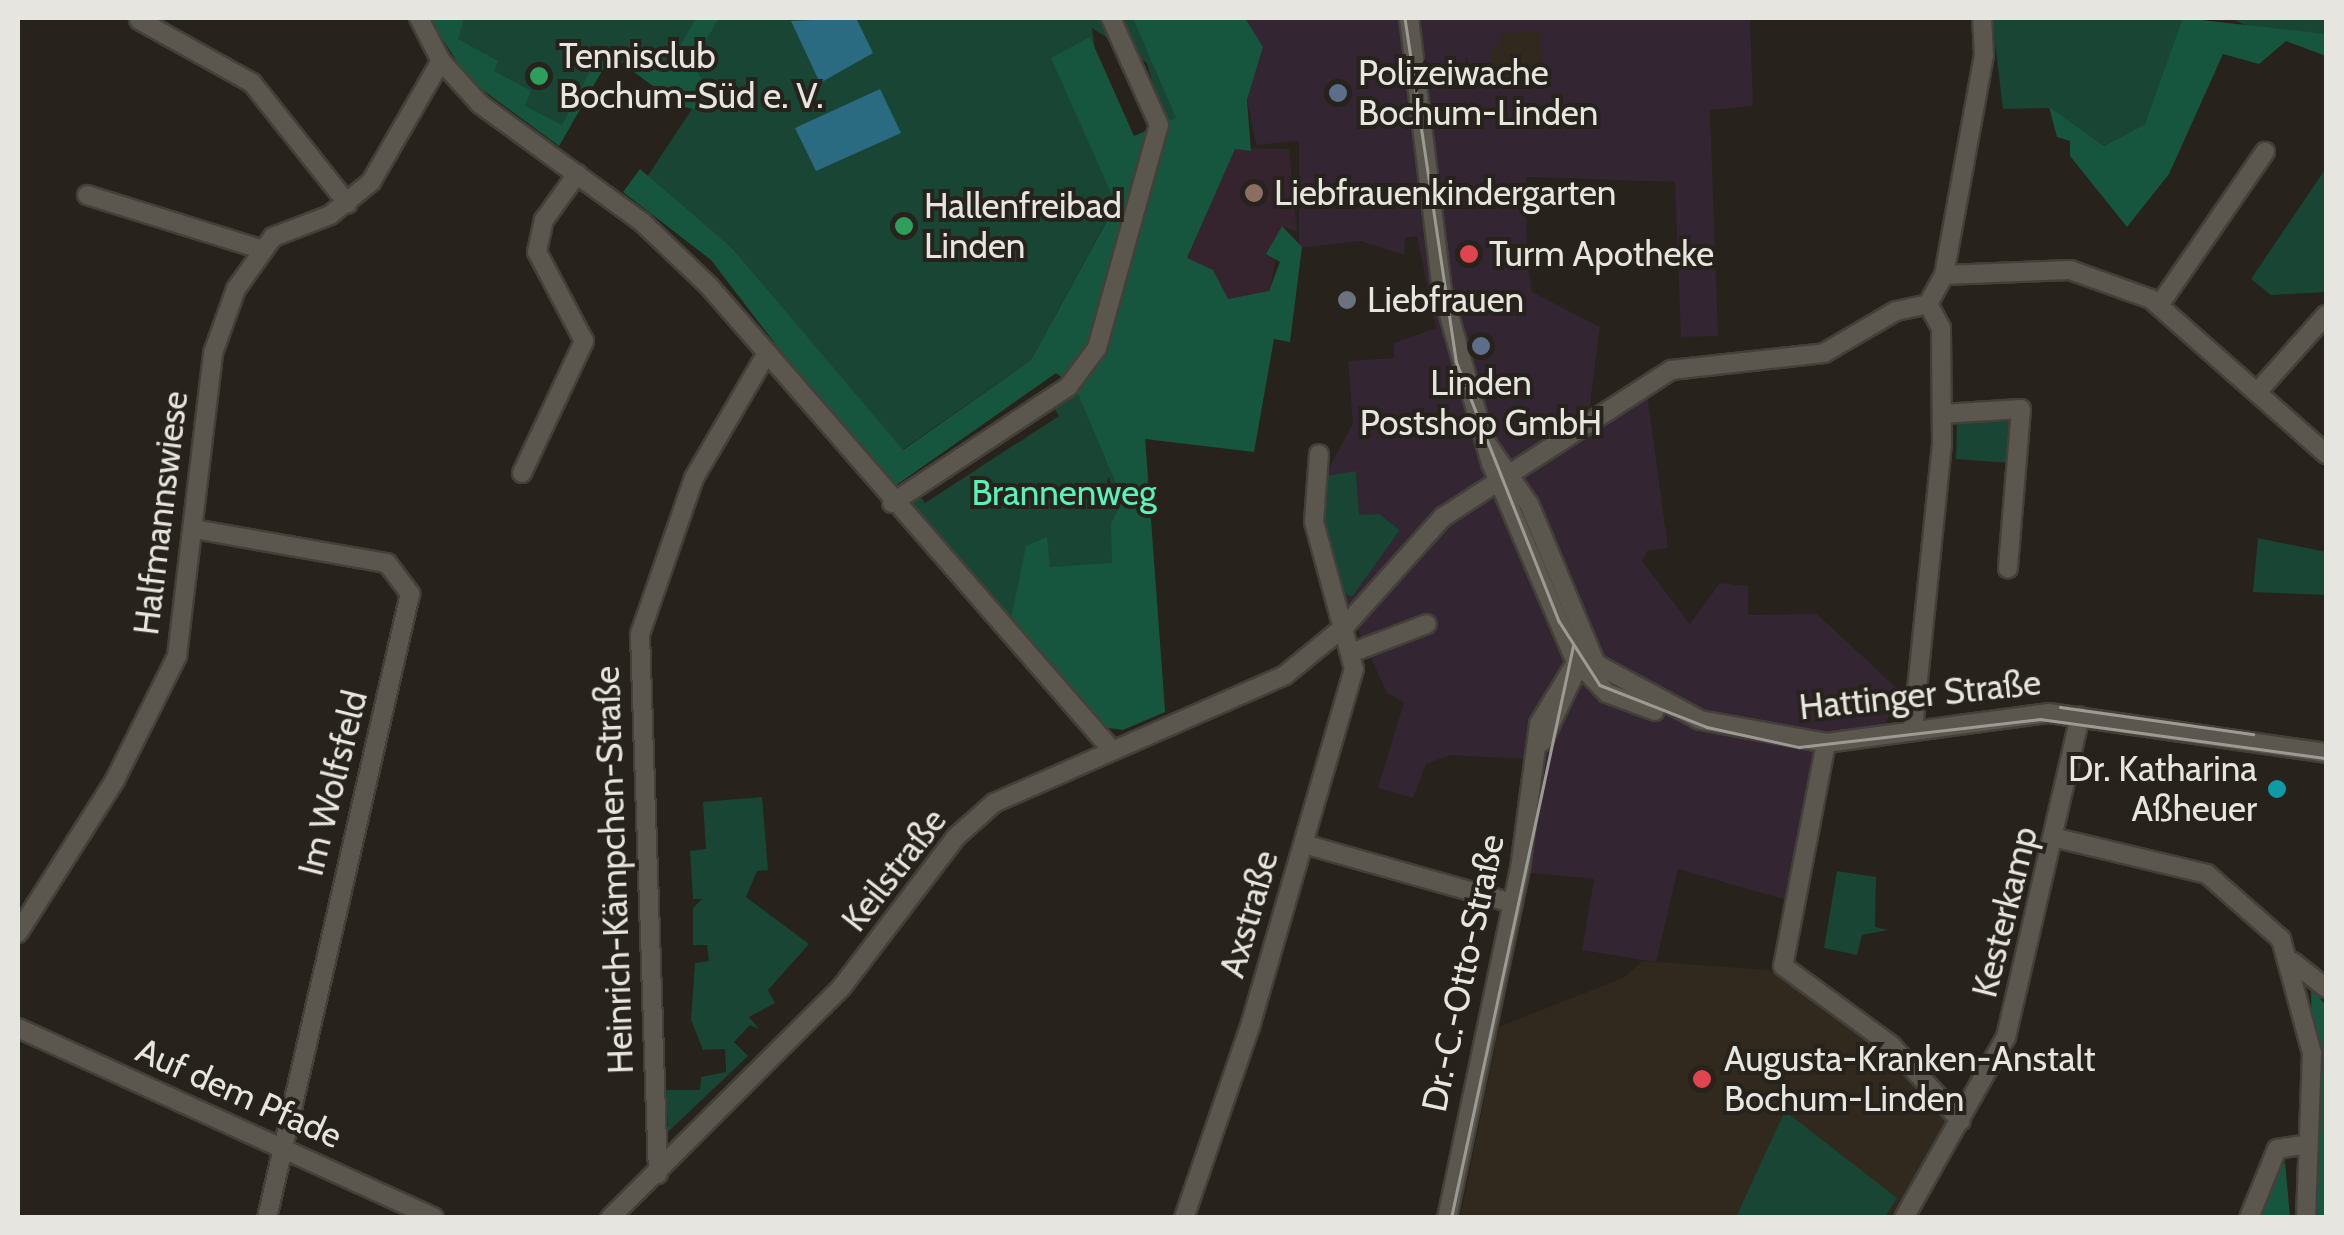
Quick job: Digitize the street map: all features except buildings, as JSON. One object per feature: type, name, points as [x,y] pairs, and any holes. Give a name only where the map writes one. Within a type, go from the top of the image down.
[{"type":"street","points":[[419,18],[440,61],[480,104],[679,255],[1112,750]]},
{"type":"street","points":[[892,503],[1068,387],[1097,348],[1159,125],[1110,18]]},
{"type":"street","name":"Hattinger Straße","points":[[1409,18],[1442,290],[1486,444],[1503,475],[1580,658],[1607,693],[1700,720],[1826,743],[1913,730],[2080,716],[2326,753]]},
{"type":"street","points":[[1913,730],[1942,414],[1940,324],[1928,304],[1944,276],[1984,55],[1982,18]]},
{"type":"street","points":[[139,20],[252,83],[348,204]]},
{"type":"street","points":[[86,194],[260,250],[348,204],[378,172],[440,61]]},
{"type":"street","points":[[2160,304],[2265,152]]},
{"type":"street","points":[[522,472],[584,341],[537,248],[544,220],[576,174]]},
{"type":"street","name":"Halfmannswiese","points":[[18,933],[115,780],[174,664],[218,331],[260,250]]},
{"type":"street","points":[[1944,276],[2070,270],[2160,304],[2260,389],[2326,454]]},
{"type":"street","name":"Keilstraße","points":[[610,1218],[860,967],[964,828],[994,803],[1284,675],[1346,624],[1417,540],[1503,475],[1684,364],[1824,354],[1896,311],[1928,304]]},
{"type":"street","points":[[2260,389],[2326,315]]},
{"type":"street","name":"Heinrich-Kämpchen-Straße","points":[[658,1174],[640,634],[688,492],[767,353]]},
{"type":"street","points":[[1942,414],[2021,409],[2008,568]]},
{"type":"street","points":[[1319,454],[1314,522],[1346,624]]},
{"type":"street","name":"Im Wolfsfeld","points":[[194,529],[387,563],[410,594],[267,1218]]},
{"type":"street","name":"Axstraße","points":[[1184,1218],[1349,692],[1351,652],[1346,624]]},
{"type":"street","points":[[1351,652],[1427,624]]},
{"type":"street","name":"Hattinger Straße","points":[[1580,658],[1620,684],[1700,720]]},
{"type":"street","name":"Dr.-C.-Otto-Straße","points":[[1447,1218],[1513,903],[1542,742],[1580,658]]},
{"type":"street","name":"Dr.-C.-Otto-Straße","points":[[1542,742],[1539,724],[1580,658]]},
{"type":"street","points":[[1558,710],[1607,693]]},
{"type":"street","name":"Kesterkamp","points":[[1904,1218],[1961,1121],[2010,1026],[2056,838],[2080,716]]},
{"type":"street","points":[[1826,743],[1799,883],[1781,948],[1786,973],[1890,1045],[1961,1121]]},
{"type":"street","points":[[2056,838],[2216,878],[2257,911],[2293,962],[2326,988]]},
{"type":"street","points":[[1304,844],[1513,903]]},
{"type":"street","points":[[2293,962],[2312,1053],[2306,1218]]},
{"type":"street","name":"Auf dem Pfade","points":[[18,1028],[434,1218]]},
{"type":"street","points":[[2249,1218],[2277,1149],[2308,1144]]},
{"type":"shaded area","points":[[1245,18],[1750,18],[1753,106],[1710,110],[1718,336],[1681,337],[1675,182],[1526,177],[1527,261],[1532,292],[1600,327],[1589,411],[1542,442],[1548,458],[1647,393],[1668,548],[1647,551],[1642,561],[1690,624],[1720,583],[1748,586],[1748,615],[1817,614],[1902,693],[1884,726],[1824,736],[1790,901],[1678,869],[1656,962],[1582,950],[1594,879],[1510,871],[1524,759],[1450,755],[1426,764],[1413,798],[1378,788],[1404,702],[1387,693],[1341,592],[1352,597],[1400,530],[1379,514],[1359,516],[1356,471],[1325,476],[1353,423],[1348,361],[1394,358],[1394,343],[1436,328],[1417,236],[1405,238],[1404,255],[1361,241],[1299,248],[1299,141],[1256,145],[1247,100],[1263,48]]},
{"type":"shaded area","points":[[1540,30],[1542,75],[1493,80],[1490,49],[1500,48],[1499,35]]},
{"type":"shaded area","name":"Liebfrauenkindergarten","points":[[1235,148],[1289,149],[1297,232],[1282,226],[1269,292],[1228,299],[1187,259]]},
{"type":"shaded area","name":"Augusta-Kranken-Anstalt Bochum-Linden","points":[[1643,961],[1768,970],[1882,1040],[1950,1119],[1890,1217],[1460,1218],[1499,1027],[1623,978]]},
{"type":"green space","points":[[429,18],[464,18],[458,39],[498,61],[494,71],[531,91],[525,106],[562,125],[602,48],[666,71],[696,18],[719,18],[693,63],[712,100],[706,112],[680,106],[611,55],[559,146],[469,80]]},
{"type":"green space","name":"Brannenweg","points":[[445,18],[1242,18],[1145,438],[1165,712],[1108,728],[910,504],[918,493],[925,503],[1059,416],[1053,406],[1169,142],[1147,63],[1092,28],[1116,203],[1031,360],[902,450],[733,249],[647,177],[694,106],[611,55],[559,146],[471,64]]},
{"type":"green space","points":[[1133,18],[1245,18],[1263,47],[1247,100],[1251,151],[1235,149],[1187,258],[1213,270],[1228,299],[1269,291],[1280,262],[1266,254],[1282,226],[1302,247],[1290,342],[1274,339],[1254,452],[1145,439],[1165,712],[1123,730],[1108,728],[1010,624],[1026,546],[1047,537],[1050,567],[1112,563],[1111,524],[1123,500],[1075,387],[1056,373],[888,491],[711,260],[623,192],[640,169],[733,249],[903,450],[1031,360],[1116,204],[1051,58],[1090,37],[1134,136],[1176,118]]},
{"type":"green space","points":[[1992,18],[2183,18],[2185,23],[2145,124],[2104,146],[2049,108],[2003,109]]},
{"type":"green space","points":[[2183,18],[2326,34],[2326,56],[2286,41],[2259,64],[2223,54],[2169,174],[2127,227],[2070,156],[2070,141],[2057,137],[2049,107],[2104,146],[2145,124]]},
{"type":"green space","points":[[2230,18],[2326,18],[2326,34],[2252,28]]},
{"type":"green space","points":[[2326,168],[2326,292],[2271,295],[2251,279]]},
{"type":"green space","points":[[2009,417],[2016,424],[2010,463],[1956,459],[1957,422]]},
{"type":"green space","points":[[1356,471],[1359,515],[1379,514],[1400,530],[1352,597],[1341,592],[1322,535],[1325,476]]},
{"type":"green space","points":[[2258,538],[2326,552],[2326,595],[2253,592]]},
{"type":"green space","points":[[762,797],[768,870],[757,871],[746,897],[809,944],[768,990],[775,1003],[749,1017],[759,1029],[750,1025],[734,1042],[748,1056],[668,1132],[666,1090],[700,1090],[701,1077],[726,1072],[725,1049],[703,1050],[691,1020],[695,963],[709,961],[707,945],[693,945],[693,908],[702,899],[693,899],[690,851],[706,849],[703,802]]},
{"type":"green space","points":[[1837,871],[1876,877],[1875,927],[1888,930],[1862,935],[1857,955],[1824,948]]},
{"type":"green space","points":[[2311,987],[2326,1006],[2326,1217],[2315,1217]]},
{"type":"green space","points":[[1785,1111],[1897,1198],[1885,1217],[1736,1217]]},
{"type":"green space","points":[[2285,1162],[2290,1217],[2261,1218],[2273,1179]]},
{"type":"water","points":[[856,18],[873,53],[820,83],[791,21]]},
{"type":"water","points":[[880,89],[901,133],[816,171],[795,128]]},
{"type":"tram line","points":[[1405,18],[1456,361],[1559,621],[1600,685],[1707,727],[1799,747],[2040,719],[2326,758]]},
{"type":"tram line","points":[[1451,1218],[1573,646]]},
{"type":"tram line","points":[[2060,707],[2253,734]]},
{"type":"place","name":"Tennisclub Bochum-Süd e. V.","points":[[539,76]]},
{"type":"place","name":"Polizeiwache Bochum-Linden","points":[[1338,93]]},
{"type":"place","name":"Liebfrauenkindergarten","points":[[1254,193]]},
{"type":"place","name":"Hallenfreibad Linden","points":[[904,226]]},
{"type":"place","name":"Turm Apotheke","points":[[1469,254]]},
{"type":"place","name":"Liebfrauen","points":[[1347,300]]},
{"type":"place","name":"Linden Postshop GmbH","points":[[1481,346]]},
{"type":"place","name":"Dr. Katharina Aßheuer","points":[[2277,789]]},
{"type":"place","name":"Augusta-Kranken-Anstalt Bochum-Linden","points":[[1702,1079]]}]
